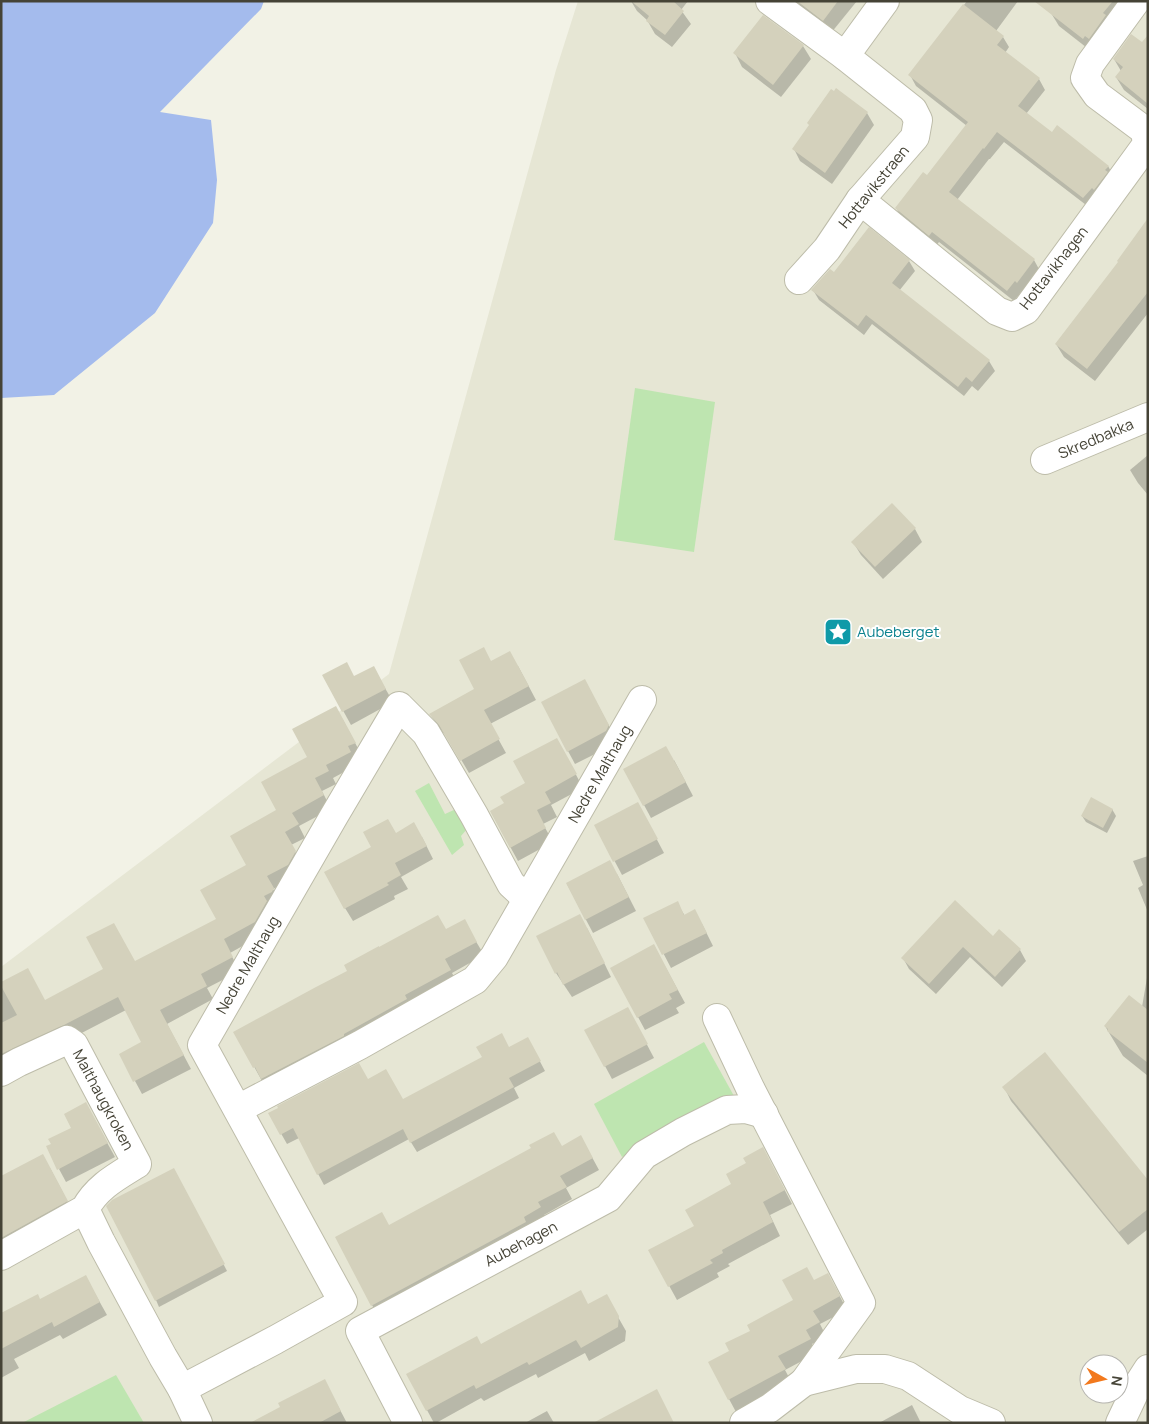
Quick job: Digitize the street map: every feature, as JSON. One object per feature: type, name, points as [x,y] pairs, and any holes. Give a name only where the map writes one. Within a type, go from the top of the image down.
[{"type":"street","name":"Hottavikstraen","points":[[770,1],[845,56],[913,110],[918,120],[915,137],[860,200],[827,249],[800,280]]},
{"type":"street","points":[[845,56],[885,1]]},
{"type":"street","name":"Hottavikhagen","points":[[860,200],[997,312],[1012,317],[1026,310],[1147,144],[1146,132],[1098,95],[1084,78],[1090,64],[1136,1]]},
{"type":"street","name":"Skredbakka","points":[[1045,460],[1148,417]]},
{"type":"street","name":"Nedre Malthaug","points":[[527,899],[511,884],[474,815],[426,734],[399,706],[202,1044],[238,1110],[360,1045],[475,980],[494,957],[642,700]]},
{"type":"street","points":[[717,1018],[861,1303],[804,1382],[770,1408],[744,1423]]},
{"type":"street","name":"Malthaugkroken","points":[[1,1072],[67,1040],[74,1045],[137,1164],[105,1184],[91,1198],[85,1209],[1,1256]]},
{"type":"street","name":"Aubehagen","points":[[408,1423],[360,1331],[608,1198],[644,1155],[683,1132],[728,1110],[746,1109],[764,1114]]},
{"type":"street","points":[[182,1388],[276,1340],[343,1302],[238,1110]]},
{"type":"street","points":[[85,1209],[163,1357],[182,1388],[198,1423]]},
{"type":"street","points":[[804,1382],[856,1369],[885,1369],[908,1376],[960,1410],[991,1423]]},
{"type":"street","points":[[1120,1423],[1139,1383],[1148,1369]]},
{"type":"shaded area","points":[[578,1],[1148,1],[1148,1423],[1,1423],[1,967],[389,674],[556,70]]},
{"type":"green space","points":[[635,388],[715,402],[694,552],[614,540]]},
{"type":"green space","points":[[429,783],[445,814],[456,809],[467,829],[461,836],[464,845],[452,855],[415,791]]},
{"type":"green space","points":[[704,1042],[734,1096],[622,1157],[594,1104]]},
{"type":"green space","points":[[116,1375],[144,1423],[22,1423]]},
{"type":"water","points":[[1,1],[264,1],[261,9],[160,112],[211,120],[217,180],[213,223],[155,313],[54,395],[1,398]]},
{"type":"building","points":[[631,1],[673,1],[684,11],[665,35],[646,21],[649,16]]},
{"type":"building","points":[[797,1],[838,1],[823,21]]},
{"type":"building","points":[[1034,1],[1113,1],[1103,13],[1106,15],[1089,39],[1085,36],[1083,39]]},
{"type":"building","points":[[963,4],[1004,36],[997,45],[1040,78],[1018,106],[1052,132],[1057,125],[1109,166],[1105,170],[1108,172],[1094,190],[1092,188],[1083,198],[997,132],[983,148],[949,192],[1035,259],[1017,283],[1015,281],[1007,291],[932,232],[929,236],[895,208],[923,172],[927,175],[968,122],[908,75]]},
{"type":"building","points":[[763,15],[804,45],[773,85],[733,53]]},
{"type":"building","points":[[1131,34],[1142,42],[1148,35],[1148,104],[1115,77],[1123,67],[1113,59]]},
{"type":"building","points":[[836,88],[868,112],[825,173],[792,149],[809,125],[807,123],[831,89],[834,91]]},
{"type":"building","points":[[1148,218],[1148,292],[1087,369],[1055,344],[1118,262]]},
{"type":"building","points":[[869,227],[910,260],[892,283],[990,360],[972,382],[966,377],[958,387],[866,315],[858,326],[811,290],[830,269],[834,272]]},
{"type":"building","points":[[892,503],[916,528],[875,567],[851,542]]},
{"type":"building","points":[[484,647],[491,661],[510,651],[529,686],[484,710],[500,739],[460,761],[439,725],[429,714],[474,689],[459,660]]},
{"type":"building","points":[[347,662],[354,676],[374,666],[386,689],[342,712],[322,675]]},
{"type":"building","points":[[585,679],[609,725],[606,731],[567,752],[541,702]]},
{"type":"building","points":[[336,706],[356,743],[348,746],[351,752],[326,765],[329,771],[315,778],[324,795],[292,813],[299,824],[285,832],[296,851],[288,865],[267,876],[274,888],[272,892],[264,896],[267,901],[255,922],[224,939],[233,957],[201,974],[207,986],[160,1010],[184,1055],[133,1082],[119,1054],[141,1042],[118,997],[64,1025],[1,1054],[1,1023],[17,1015],[1,986],[1,982],[28,968],[45,1000],[103,969],[86,937],[114,923],[135,961],[216,919],[200,890],[246,865],[230,836],[276,810],[261,782],[307,757],[292,729]]},
{"type":"building","points":[[557,738],[577,774],[545,792],[551,803],[537,810],[546,828],[510,848],[490,811],[504,803],[500,797],[525,783],[513,761]]},
{"type":"building","points":[[666,746],[686,782],[643,806],[623,769]]},
{"type":"building","points":[[1091,797],[1113,809],[1103,828],[1081,816]]},
{"type":"building","points":[[638,802],[658,839],[613,862],[594,825]]},
{"type":"building","points":[[388,819],[396,833],[414,822],[427,846],[395,863],[401,875],[387,883],[389,885],[344,909],[324,872],[371,847],[363,832]]},
{"type":"building","points":[[610,860],[629,897],[585,920],[566,883]]},
{"type":"building","points":[[955,900],[993,936],[999,929],[1021,949],[995,977],[963,947],[929,984],[901,958]]},
{"type":"building","points":[[678,901],[684,915],[695,909],[707,933],[662,955],[643,918]]},
{"type":"building","points":[[580,914],[605,963],[563,985],[557,972],[555,974],[536,936]]},
{"type":"building","points":[[438,915],[446,929],[465,919],[477,942],[445,959],[451,970],[405,995],[407,999],[344,1034],[344,1036],[261,1079],[233,1032],[347,971],[344,965]]},
{"type":"building","points":[[654,944],[678,990],[669,994],[672,999],[637,1018],[610,968]]},
{"type":"building","points":[[1129,995],[1148,1010],[1148,1063],[1107,1031],[1108,1029],[1104,1026]]},
{"type":"building","points":[[628,1007],[648,1044],[604,1067],[584,1030]]},
{"type":"building","points":[[502,1033],[509,1047],[528,1037],[541,1061],[509,1078],[514,1087],[410,1143],[403,1129],[317,1175],[293,1128],[280,1135],[268,1113],[278,1108],[277,1106],[359,1063],[368,1079],[386,1069],[403,1099],[482,1057],[476,1047]]},
{"type":"building","points":[[1045,1052],[1148,1180],[1148,1209],[1119,1232],[1002,1087]]},
{"type":"building","points":[[86,1102],[108,1143],[57,1170],[46,1146],[51,1144],[48,1139],[71,1128],[64,1114]]},
{"type":"building","points":[[554,1132],[562,1146],[581,1135],[593,1158],[560,1176],[567,1187],[538,1202],[541,1207],[524,1217],[526,1222],[371,1306],[335,1237],[382,1212],[389,1225],[531,1148],[529,1145]]},
{"type":"building","points":[[763,1147],[785,1190],[763,1202],[773,1222],[722,1250],[723,1253],[710,1260],[713,1263],[668,1287],[648,1250],[694,1226],[685,1210],[731,1184],[726,1174],[746,1163],[743,1158]]},
{"type":"building","points":[[43,1154],[68,1201],[1,1238],[1,1176]]},
{"type":"building","points":[[174,1168],[225,1264],[155,1301],[106,1206],[112,1200]]},
{"type":"building","points":[[807,1267],[814,1280],[828,1273],[840,1296],[813,1311],[820,1322],[806,1330],[811,1339],[778,1356],[786,1369],[728,1400],[708,1362],[729,1351],[725,1343],[750,1331],[747,1325],[793,1300],[782,1280]]},
{"type":"building","points":[[86,1275],[100,1302],[54,1327],[52,1322],[1,1349],[1,1313],[38,1294],[40,1299]]},
{"type":"building","points":[[581,1290],[588,1304],[607,1294],[619,1316],[618,1327],[581,1348],[576,1340],[529,1365],[527,1362],[476,1389],[474,1385],[426,1411],[406,1374],[477,1336],[481,1344]]},
{"type":"building","points":[[325,1379],[341,1411],[319,1423],[250,1423],[280,1407],[278,1403]]},
{"type":"building","points":[[657,1389],[674,1423],[593,1423]]},
{"type":"place","name":"Aubeberget","points":[[838,632]]}]
